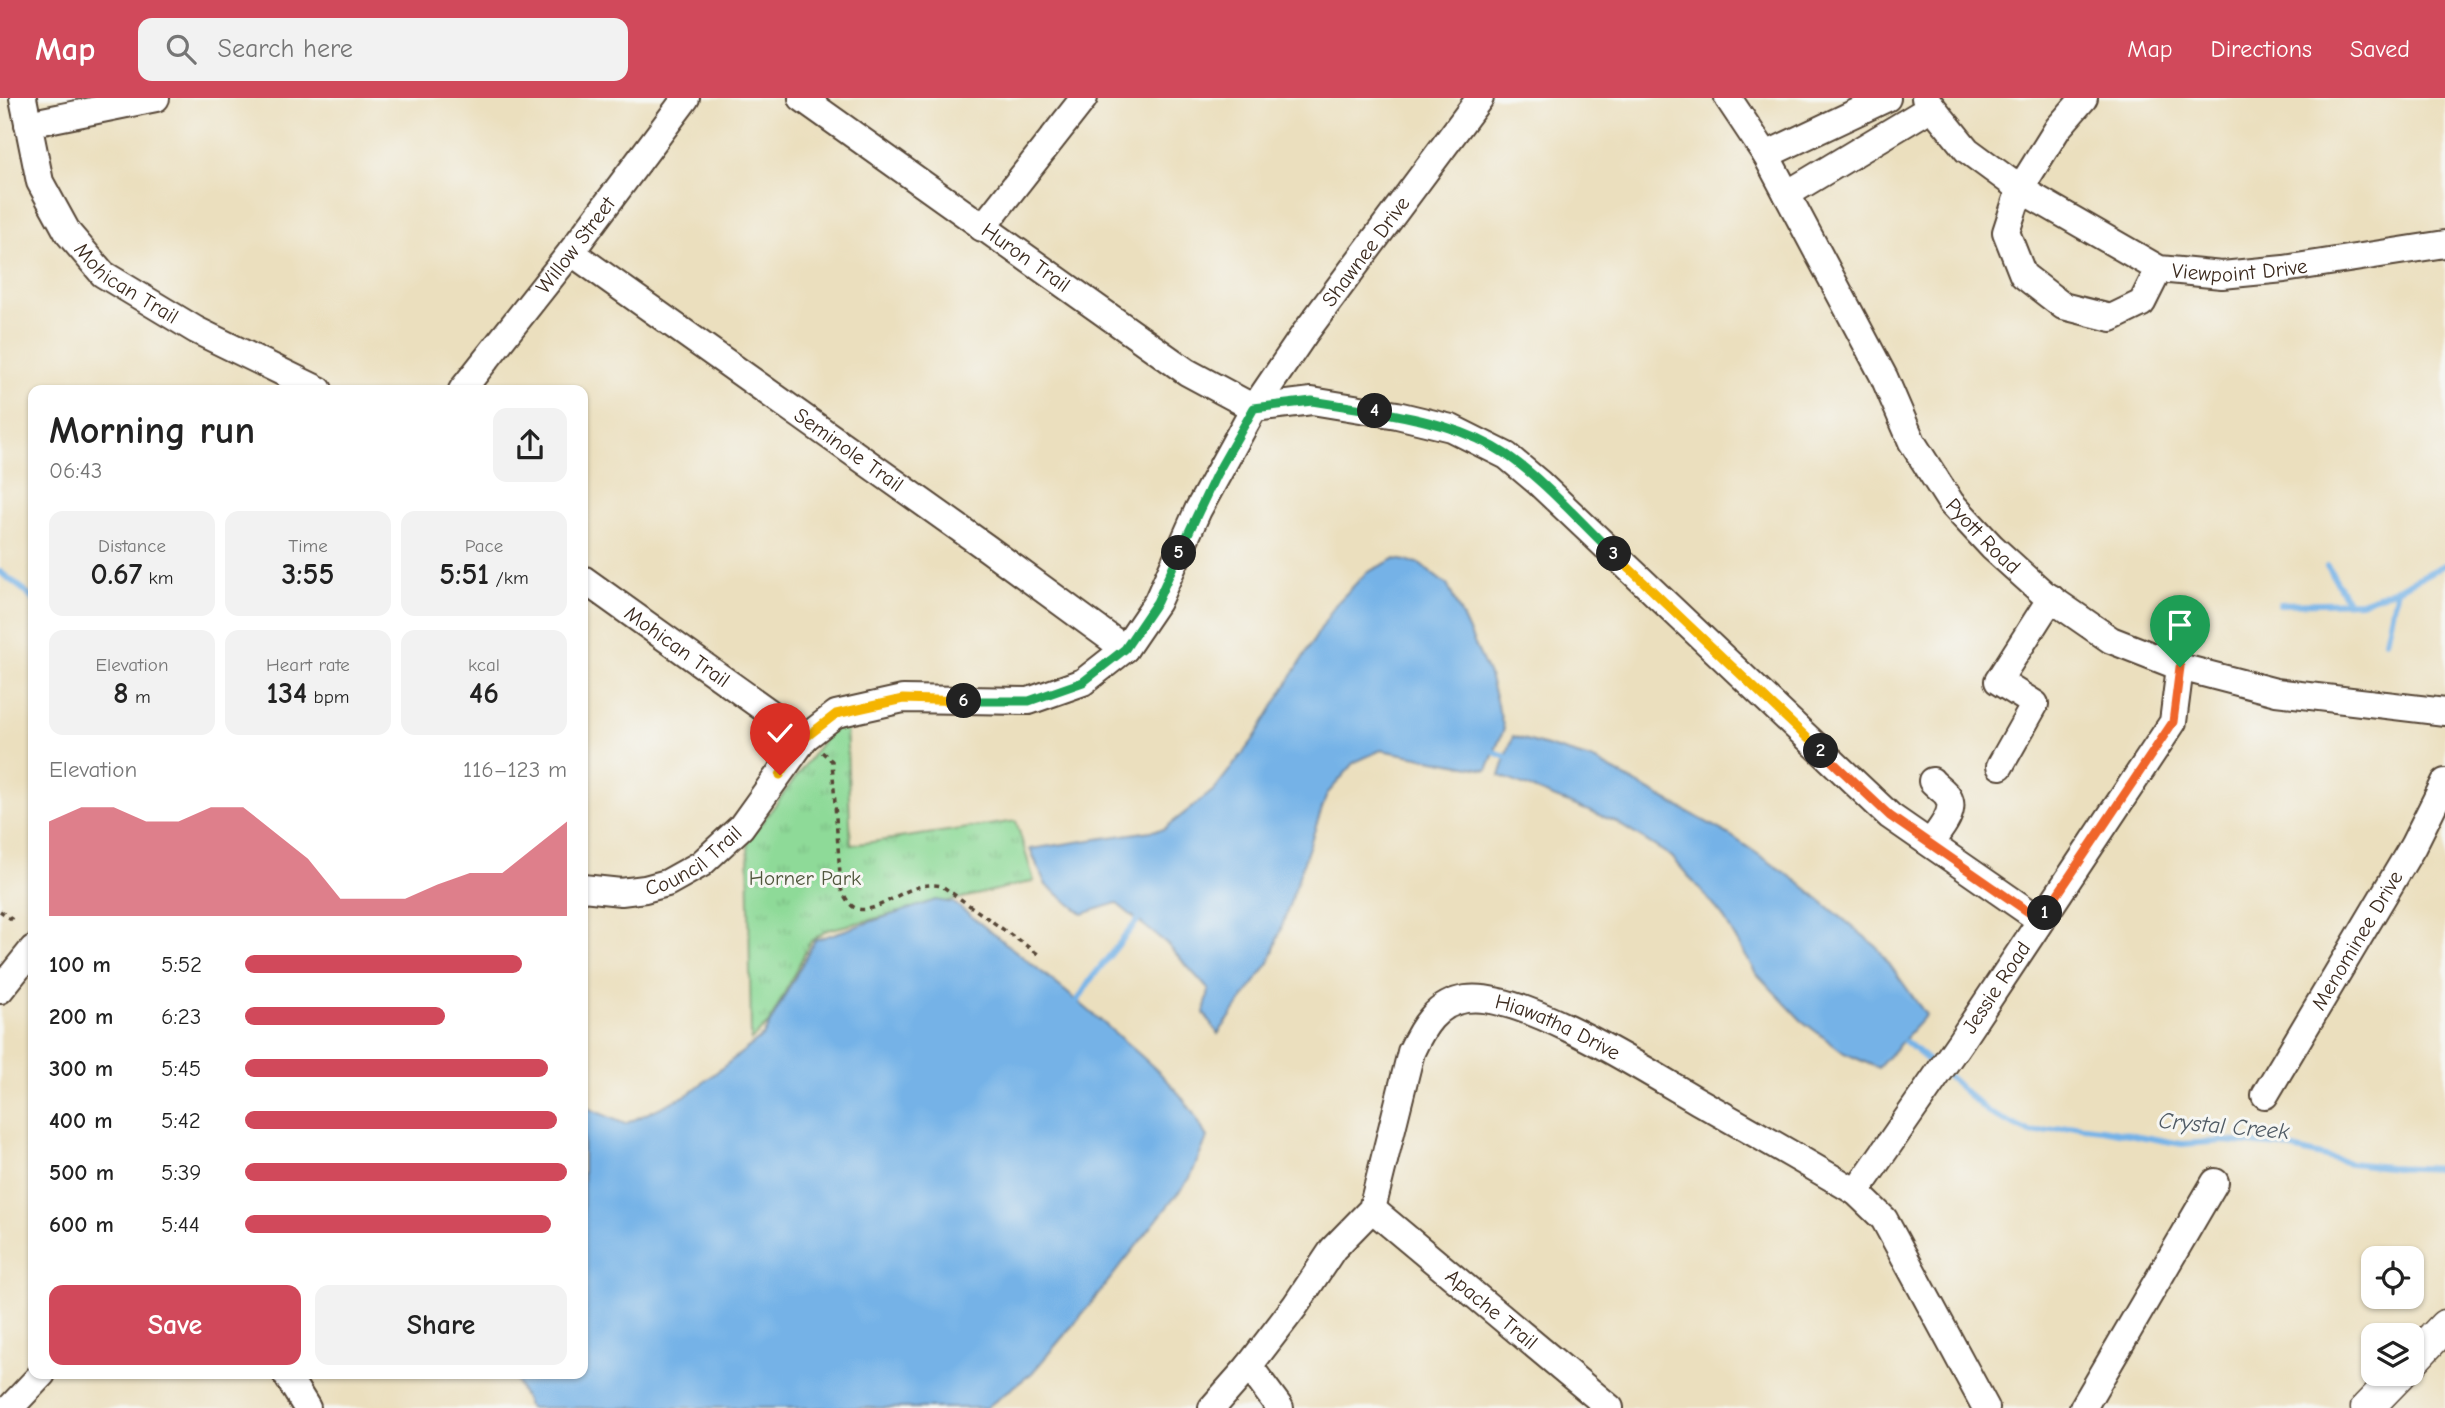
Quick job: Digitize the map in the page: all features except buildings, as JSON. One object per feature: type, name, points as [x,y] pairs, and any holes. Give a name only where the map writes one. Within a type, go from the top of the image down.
[{"type":"main road","points":[[2424,1348],[2445,1326]]},
{"type":"main road","points":[[2367,1408],[2388,1386]]},
{"type":"street","name":"Mohican Trail","points":[[23,98],[40,182],[68,233],[103,274],[196,330],[309,385]]},
{"type":"street","points":[[28,124],[156,98]]},
{"type":"street","name":"Willow Street","points":[[466,385],[686,98]]},
{"type":"street","name":"Huron Trail","points":[[802,98],[1187,372],[1254,408]]},
{"type":"street","points":[[982,228],[1084,98]]},
{"type":"street","name":"Shawnee Drive","points":[[1254,408],[1305,333],[1480,98]]},
{"type":"street","name":"Pyott Road","points":[[1728,98],[1766,155],[1884,377],[1912,442],[1951,503],[1992,547],[2051,598],[2110,639],[2180,667],[2276,692],[2445,712]]},
{"type":"street","points":[[1766,155],[1887,98]]},
{"type":"street","points":[[2084,98],[2058,128],[2020,189],[2006,232],[2023,275],[2063,306],[2111,318],[2142,303],[2159,269]]},
{"type":"street","points":[[1787,194],[1929,102]]},
{"type":"street","name":"Viewpoint Drive","points":[[1929,102],[1967,150],[2020,189],[2159,269],[2221,275],[2284,269],[2445,244]]},
{"type":"street","name":"Seminole Trail","points":[[570,252],[1125,649]]},
{"type":"street","points":[[1254,408],[1312,401],[1397,415],[1451,428],[1507,456],[1539,483],[1890,816],[2040,920]]},
{"type":"street","name":"Council Trail","points":[[588,889],[621,892],[645,889],[667,883],[701,864],[741,827],[805,738],[836,714],[903,699],[1029,701],[1083,682],[1125,649],[1157,602],[1198,510],[1254,408]]},
{"type":"street","name":"Mohican Trail","points":[[588,583],[805,738]]},
{"type":"street","points":[[2000,766],[2035,704],[1998,681],[2051,598]]},
{"type":"street","name":"Jessie Road","points":[[1856,1192],[1960,1042],[2173,722],[2180,667]]},
{"type":"street","points":[[1930,844],[1945,822],[1950,808],[1949,798],[1931,781]]},
{"type":"street","name":"Menominee Drive","points":[[2264,1095],[2413,846],[2445,782]]},
{"type":"street","points":[[0,990],[28,955]]},
{"type":"street","name":"Hiawatha Drive","points":[[1372,1209],[1411,1052],[1422,1028],[1433,1015],[1449,1004],[1465,999],[1486,999],[1527,1010],[1580,1034],[1856,1192],[1884,1219],[1986,1408]]},
{"type":"street","points":[[2083,1408],[2216,1182]]},
{"type":"street","points":[[1212,1408],[1250,1366],[1333,1249],[1372,1209]]},
{"type":"street","name":"Apache Trail","points":[[1372,1209],[1610,1408]]},
{"type":"street","points":[[1250,1366],[1280,1408]]},
{"type":"street","points":[[10,1408],[37,1379]]},
{"type":"street","points":[[288,1379],[307,1408]]},
{"type":"path","points":[[805,738],[832,761],[841,889],[848,903],[858,909],[870,908],[928,883],[942,886],[1038,954]]},
{"type":"path","points":[[0,911],[14,921]]},
{"type":"green space","name":"Horner Park","points":[[846,723],[851,845],[1016,821],[1034,881],[827,930],[811,941],[769,1023],[751,1040],[748,841],[829,733]]},
{"type":"water","points":[[1394,559],[1418,563],[1448,586],[1489,675],[1504,729],[1487,770],[1381,750],[1355,762],[1327,794],[1270,961],[1218,1034],[1204,1013],[1209,990],[1166,943],[1116,903],[1083,914],[1046,885],[1030,849],[1164,829],[1214,790],[1253,740],[1335,605],[1366,573]]},
{"type":"water","points":[[1513,736],[1594,760],[1730,835],[1797,881],[1877,947],[1926,1015],[1878,1068],[1844,1053],[1801,1020],[1755,972],[1722,915],[1672,857],[1614,821],[1500,776]]},
{"type":"water","points":[[936,900],[954,903],[1096,1017],[1179,1093],[1207,1138],[1190,1178],[1032,1373],[986,1408],[529,1408],[515,1379],[588,1379],[588,1108],[625,1124],[687,1095],[763,1036],[815,940]]},
{"type":"waterway","points":[[2280,604],[2361,602],[2397,589],[2445,565]]},
{"type":"waterway","points":[[2328,566],[2348,602]]},
{"type":"waterway","points":[[0,572],[28,594]]},
{"type":"waterway","points":[[2386,641],[2397,589]]},
{"type":"waterway","points":[[1494,752],[1506,757]]},
{"type":"waterway","points":[[1078,1000],[1091,979],[1138,920]]},
{"type":"waterway","name":"Crystal Creek","points":[[1905,1041],[1936,1067]]},
{"type":"waterway","name":"Crystal Creek","points":[[1944,1073],[1989,1113],[2031,1133],[2075,1126],[2182,1144],[2224,1141],[2281,1146],[2350,1163],[2445,1169]]},
{"type":"route","points":[[780,775],[805,738],[836,714],[903,699],[1029,701],[1083,682],[1125,649],[1157,602],[1198,510],[1254,408],[1312,401],[1397,415],[1451,428],[1507,456],[1539,483],[1890,816],[2040,920],[2173,722],[2180,667]]}]
